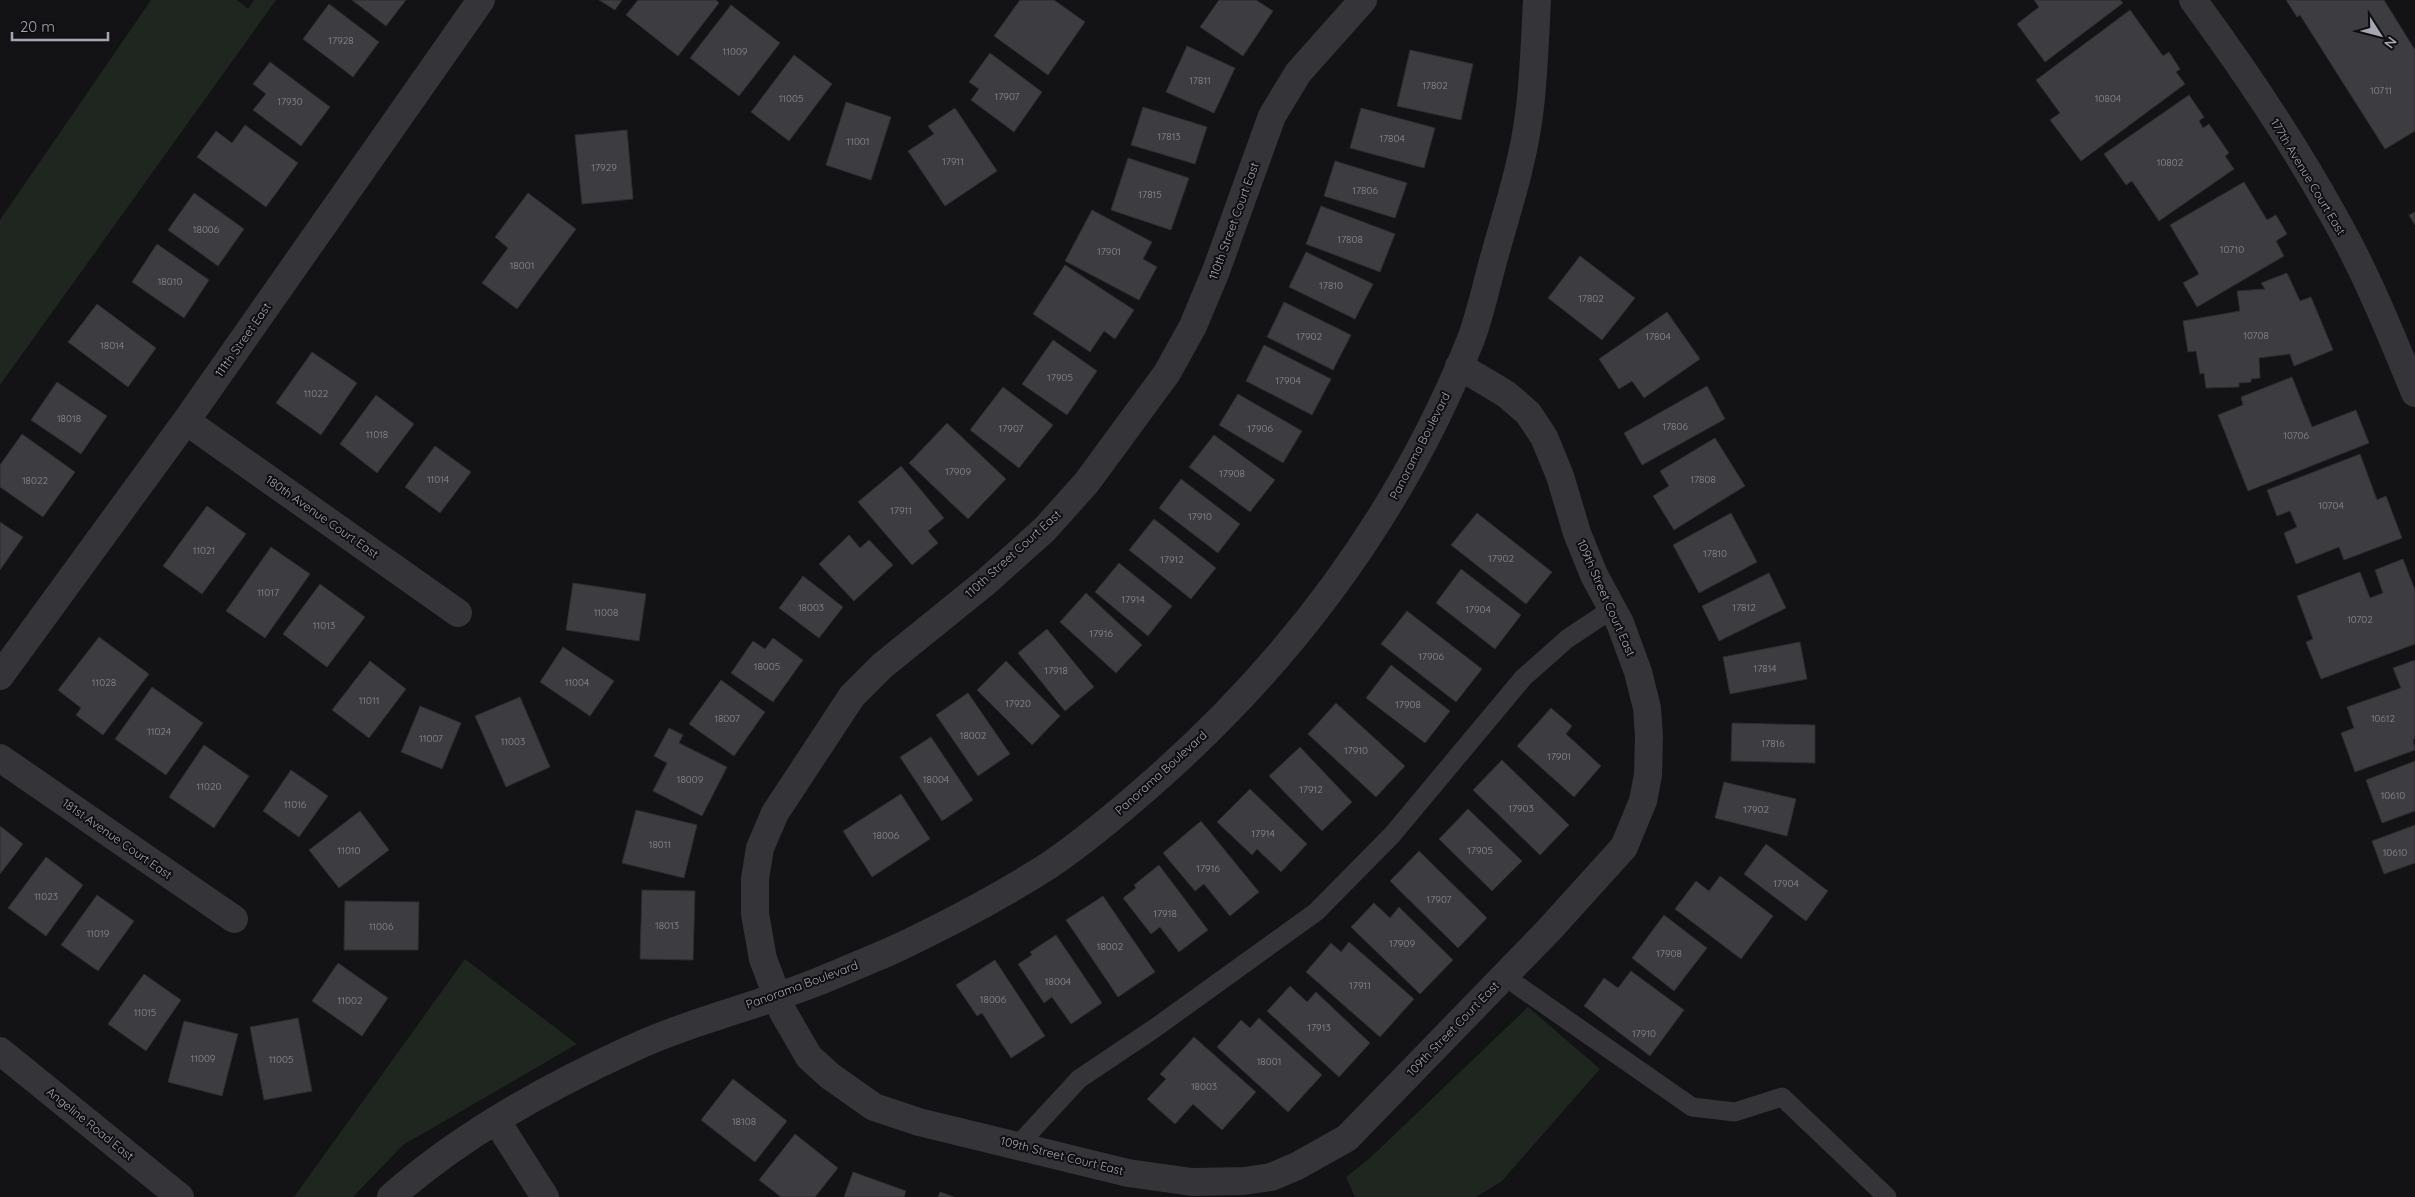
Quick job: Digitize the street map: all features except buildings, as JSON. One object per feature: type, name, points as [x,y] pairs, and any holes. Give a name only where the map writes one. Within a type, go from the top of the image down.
[{"type":"street","name":"111th Street East","points":[[0,676],[186,421],[481,0]]},
{"type":"street","name":"110th Street Court East","points":[[778,996],[763,959],[755,914],[755,879],[760,848],[787,792],[852,696],[882,666],[987,581],[1045,529],[1087,482],[1167,373],[1193,326],[1216,271],[1272,116],[1298,73],[1363,0]]},
{"type":"street","name":"Panorama Boulevard","points":[[392,1197],[413,1178],[496,1120],[530,1099],[635,1047],[816,983],[893,950],[981,905],[1049,865],[1124,809],[1184,755],[1248,691],[1303,629],[1397,493],[1434,423],[1473,334],[1514,188],[1529,116],[1537,0]]},
{"type":"street","name":"177th Avenue Court East","points":[[2193,0],[2240,64],[2333,214],[2384,318],[2415,393]]},
{"type":"street","name":"109th Street Court East","points":[[778,996],[783,1012],[809,1057],[830,1076],[874,1107],[918,1122],[1018,1144],[1128,1172],[1192,1182],[1244,1181],[1271,1177],[1297,1166],[1347,1138],[1504,976],[1624,847],[1643,800],[1648,775],[1649,736],[1647,708],[1638,672],[1612,609],[1594,575],[1577,533],[1560,476],[1544,437],[1528,414],[1506,394],[1459,366]]},
{"type":"street","name":"180th Avenue Court East","points":[[186,421],[458,613]]},
{"type":"street","name":"181st Avenue Court East","points":[[0,758],[234,919]]},
{"type":"street","name":"Angeline Road East","points":[[0,1051],[180,1197]]},
{"type":"street","points":[[496,1120],[545,1197]]},
{"type":"lane","points":[[1018,1144],[1079,1079],[1155,1028],[1316,912],[1392,835],[1523,678],[1567,639],[1612,609]]},
{"type":"lane","points":[[1504,976],[1692,1107],[1735,1112],[1782,1097],[1887,1197]]},
{"type":"shaded area","points":[[151,0],[237,0],[248,9],[254,0],[276,0],[0,385],[0,220]]},
{"type":"shaded area","points":[[465,959],[577,1044],[403,1145],[353,1197],[294,1197]]},
{"type":"shaded area","points":[[1528,1007],[1600,1069],[1502,1181],[1476,1197],[1355,1197],[1346,1177],[1370,1158]]}]
